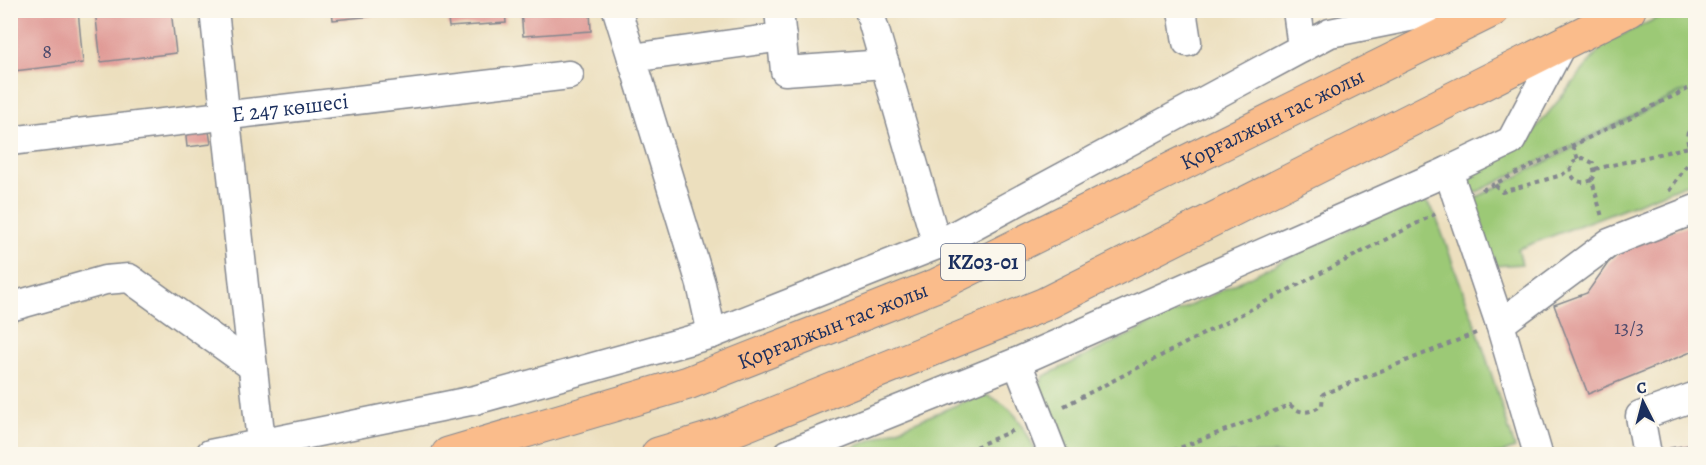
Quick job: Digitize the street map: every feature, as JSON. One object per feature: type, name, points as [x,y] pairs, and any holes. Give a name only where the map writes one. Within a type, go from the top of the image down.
[{"type":"main road","name":"Қорғалжын тас жолы","points":[[448,454],[688,383],[936,285],[1493,10]]},
{"type":"main road","name":"KZ03-01","points":[[658,454],[718,436],[1045,304],[1629,10]]},
{"type":"street","points":[[214,10],[261,442]]},
{"type":"street","points":[[617,10],[701,284],[712,334]]},
{"type":"street","points":[[869,10],[937,245]]},
{"type":"street","points":[[1182,10],[1187,42]]},
{"type":"street","points":[[1297,10],[1302,48]]},
{"type":"street","points":[[210,454],[475,400],[712,334],[937,245],[1330,33],[1444,10]]},
{"type":"street","points":[[632,58],[780,23],[785,71],[885,64]]},
{"type":"street","points":[[788,454],[1017,362],[1511,141],[1562,44]]},
{"type":"street","name":"Е 247 көшесі","points":[[10,141],[569,75]]},
{"type":"street","points":[[1448,171],[1500,324],[1538,454]]},
{"type":"street","points":[[1500,324],[1609,243],[1695,209]]},
{"type":"street","points":[[10,307],[105,280],[129,279],[253,367]]},
{"type":"street","points":[[1017,362],[1053,454]]},
{"type":"street","points":[[1647,454],[1640,416],[1695,396]]},
{"type":"path","points":[[959,454],[1038,420],[1459,201],[1695,85]]},
{"type":"path","points":[[1695,126],[1688,132],[1686,140],[1689,147],[1695,151]]},
{"type":"path","points":[[1573,146],[1578,159]]},
{"type":"path","points":[[1595,169],[1689,147]]},
{"type":"path","points":[[1495,185],[1502,192],[1563,175],[1578,159],[1588,159],[1595,169]]},
{"type":"path","points":[[1570,168],[1571,176],[1576,182],[1584,184],[1592,180]]},
{"type":"path","points":[[1595,169],[1592,180],[1609,243]]},
{"type":"path","points":[[1164,454],[1290,405],[1297,412],[1312,412],[1322,405],[1323,394],[1500,324]]},
{"type":"green space","points":[[1672,11],[1695,11],[1695,181],[1518,249],[1522,264],[1494,266],[1473,199],[1686,90],[1471,195],[1467,174],[1524,143],[1605,43]]},
{"type":"green space","points":[[1417,196],[1428,204],[1435,214],[1478,332],[1515,448],[1499,454],[1063,454],[1038,388],[1044,376]]},
{"type":"green space","points":[[983,394],[1003,404],[1017,417],[1037,454],[837,454]]},
{"type":"building","points":[[10,10],[78,10],[83,63],[14,71]]},
{"type":"building","points":[[95,10],[171,10],[176,53],[101,62]]},
{"type":"building","points":[[332,10],[415,10],[415,12],[333,20]]},
{"type":"building","points":[[447,10],[505,10],[506,23],[449,27]]},
{"type":"building","points":[[521,10],[590,10],[591,31],[523,36]]},
{"type":"building","points":[[208,125],[211,144],[187,147],[185,127]]},
{"type":"building","points":[[1696,223],[1696,350],[1588,394],[1554,305],[1587,293],[1608,263],[1628,246]]},
{"type":"building","points":[[1696,444],[1696,454],[1670,454],[1670,448]]}]
